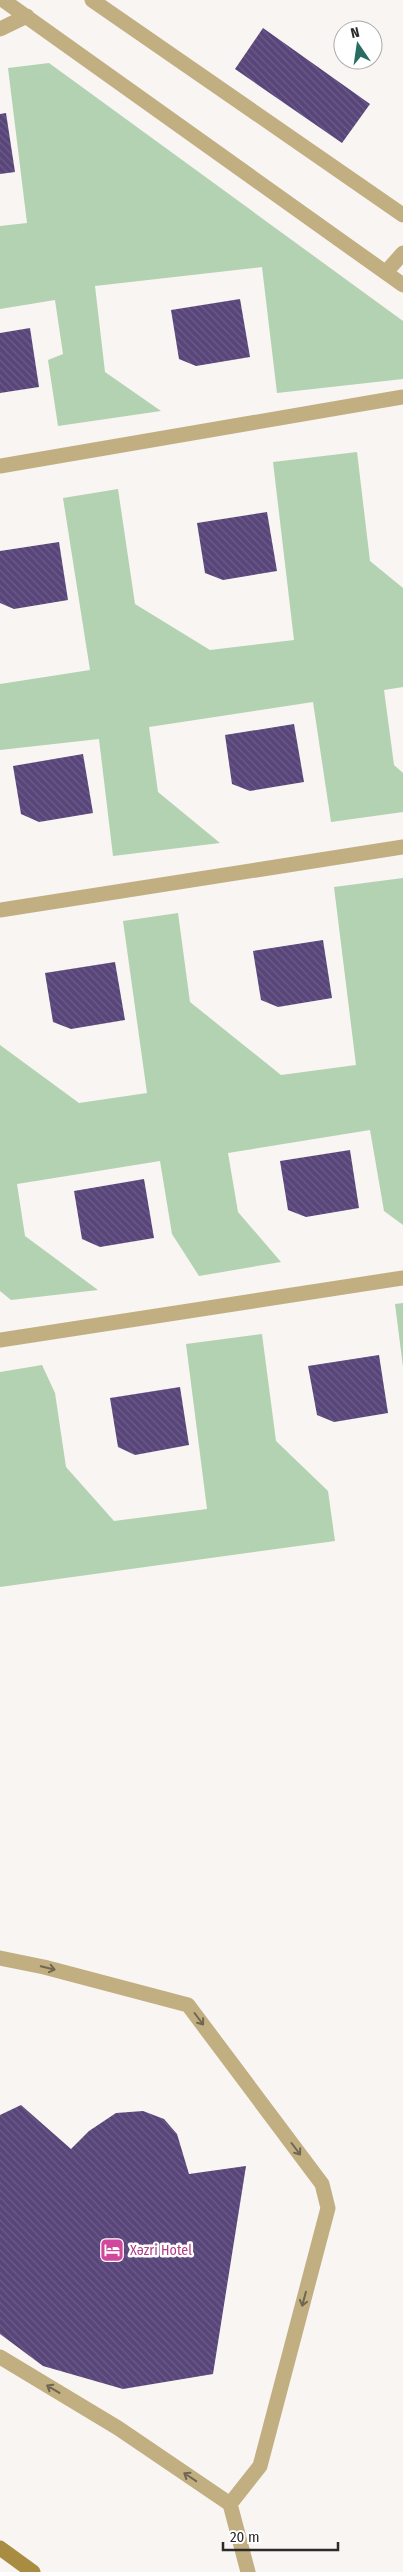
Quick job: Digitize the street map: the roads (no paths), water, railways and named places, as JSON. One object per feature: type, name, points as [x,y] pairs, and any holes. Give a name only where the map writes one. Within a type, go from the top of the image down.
[{"type":"street","points":[[0,2548],[33,2572]]},
{"type":"lane","points":[[2,0],[403,284]]},
{"type":"lane","points":[[92,0],[403,214]]},
{"type":"lane","points":[[0,29],[27,16]]},
{"type":"lane","points":[[387,271],[403,253]]},
{"type":"lane","points":[[0,466],[403,397]]},
{"type":"lane","points":[[0,910],[403,847]]},
{"type":"lane","points":[[0,1340],[403,1278]]},
{"type":"lane","points":[[0,1958],[44,1967],[188,2005],[322,2184],[328,2208],[260,2466],[230,2504]]},
{"type":"lane","points":[[0,2357],[118,2428],[230,2504],[248,2572]]},
{"type":"place","name":"Xәzri Hotel","points":[[112,2250]]}]
